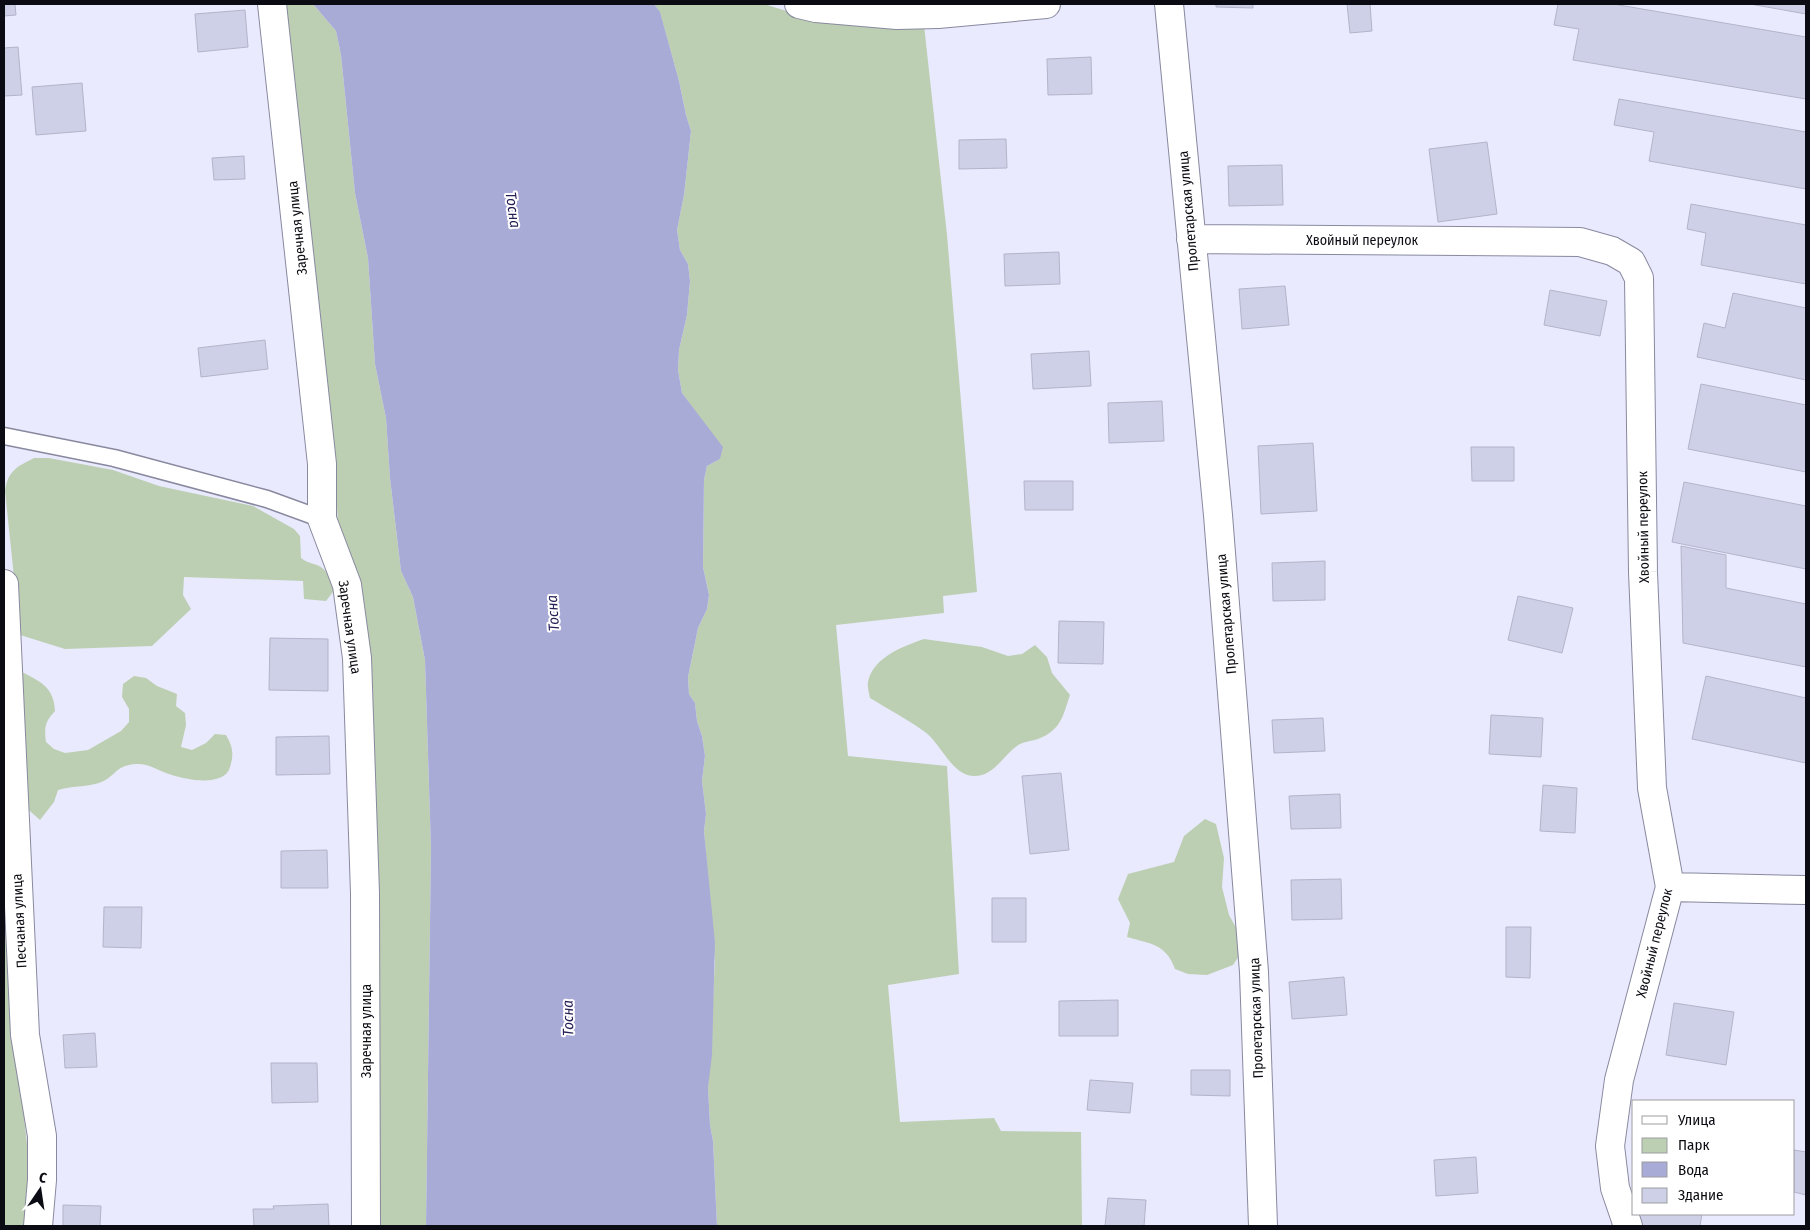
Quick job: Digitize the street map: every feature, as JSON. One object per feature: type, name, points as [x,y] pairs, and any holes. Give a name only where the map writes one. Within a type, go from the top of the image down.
[{"type":"street","name":"Заречная улица","points":[[272,4],[322,464],[322,519],[347,585],[357,658],[365,893],[366,1226]]},
{"type":"street","points":[[799,4],[816,8],[897,15],[938,14],[1046,4]]},
{"type":"street","name":"Пролетарская улица","points":[[1169,4],[1218,525],[1254,972],[1264,1226]]},
{"type":"street","name":"Хвойный переулок","points":[[1191,239],[1580,242],[1612,251],[1631,262],[1639,278],[1643,572],[1652,788],[1670,887],[1619,1080],[1610,1146],[1615,1188],[1628,1226]]},
{"type":"street","name":"Песчаная улица","points":[[4,584],[25,1035],[42,1136],[42,1180],[38,1226]]},
{"type":"street","points":[[1670,887],[1806,890]]},
{"type":"lane","points":[[4,436],[114,458],[267,499],[322,519]]},
{"type":"green space","points":[[280,4],[313,4],[336,31],[341,55],[355,193],[368,258],[375,364],[386,418],[390,478],[401,571],[413,597],[425,660],[431,848],[426,1226],[374,1226],[337,506],[331,432]]},
{"type":"green space","points":[[654,4],[764,4],[793,13],[924,25],[947,235],[977,592],[943,596],[944,613],[836,625],[848,756],[947,766],[959,974],[888,985],[900,1122],[994,1118],[1001,1131],[1081,1132],[1082,1226],[717,1226],[713,1141],[708,1088],[715,962],[704,831],[706,814],[702,781],[705,756],[695,703],[689,694],[688,677],[698,628],[707,609],[709,595],[703,567],[704,480],[707,466],[720,459],[698,415],[682,393],[678,370],[679,350],[687,315],[690,281],[688,264],[680,250],[677,230],[684,195],[691,131],[660,13]]},
{"type":"green space","points":[[34,458],[49,458],[113,470],[159,486],[253,506],[294,529],[300,536],[301,558],[323,569],[336,588],[326,601],[304,599],[303,581],[184,577],[183,595],[191,609],[152,646],[65,649],[17,634],[18,616],[5,491],[8,479],[14,470]]},
{"type":"green space","points":[[924,639],[982,647],[1008,656],[1022,654],[1035,645],[1047,657],[1052,673],[1070,695],[1060,721],[1046,735],[1015,747],[988,773],[972,776],[964,773],[956,768],[925,732],[870,698],[868,682],[876,666],[890,654]]},
{"type":"green space","points":[[20,671],[44,685],[52,696],[55,711],[47,722],[45,732],[46,742],[54,749],[65,753],[88,750],[121,731],[129,722],[129,709],[122,697],[123,684],[134,676],[146,678],[157,686],[177,694],[176,706],[185,713],[186,725],[181,747],[192,750],[206,743],[215,734],[226,735],[232,751],[230,767],[227,773],[213,780],[195,780],[178,777],[145,765],[128,765],[119,769],[105,781],[58,790],[54,802],[40,820],[22,804]]},
{"type":"green space","points":[[1205,819],[1216,824],[1224,858],[1222,887],[1229,915],[1243,940],[1241,953],[1233,965],[1207,975],[1188,974],[1175,969],[1167,954],[1157,946],[1127,937],[1130,923],[1118,899],[1128,874],[1174,862],[1184,836]]},
{"type":"green space","points":[[4,859],[21,1089],[32,1190],[28,1226],[4,1226]]},
{"type":"water","name":"Тосна","points":[[313,4],[654,4],[660,12],[691,131],[684,195],[677,230],[680,250],[688,264],[690,281],[687,315],[679,350],[678,370],[682,393],[723,447],[720,459],[707,466],[704,480],[703,567],[709,595],[707,609],[698,628],[688,677],[689,694],[695,703],[705,756],[702,781],[706,814],[704,831],[715,943],[712,1055],[708,1088],[713,1141],[717,1226],[426,1226],[431,848],[425,660],[413,597],[401,571],[390,478],[386,418],[375,364],[368,258],[355,193],[341,55],[336,31]]},
{"type":"building","points":[[4,4],[15,4],[16,15],[4,16]]},
{"type":"building","points":[[1216,4],[1253,4],[1253,8],[1216,7]]},
{"type":"building","points":[[1347,4],[1370,4],[1372,31],[1350,33]]},
{"type":"building","points":[[1558,4],[1613,4],[1806,37],[1806,99],[1573,60],[1579,29],[1554,25]]},
{"type":"building","points":[[1750,4],[1806,4],[1806,14]]},
{"type":"building","points":[[245,10],[248,47],[198,52],[195,14]]},
{"type":"building","points":[[18,47],[22,95],[4,96],[4,48]]},
{"type":"building","points":[[1091,57],[1092,94],[1048,95],[1047,59]]},
{"type":"building","points":[[82,83],[86,131],[36,135],[32,87]]},
{"type":"building","points":[[1619,99],[1806,132],[1806,189],[1649,161],[1654,132],[1614,125]]},
{"type":"building","points":[[1006,139],[1007,168],[959,169],[959,140]]},
{"type":"building","points":[[1487,142],[1497,214],[1438,222],[1429,149]]},
{"type":"building","points":[[244,156],[245,179],[214,180],[212,158]]},
{"type":"building","points":[[1282,165],[1283,205],[1229,206],[1228,166]]},
{"type":"building","points":[[1691,204],[1806,225],[1806,284],[1701,265],[1706,233],[1687,229]]},
{"type":"building","points":[[1059,252],[1060,284],[1005,286],[1004,254]]},
{"type":"building","points":[[1285,286],[1289,325],[1242,329],[1239,289]]},
{"type":"building","points":[[1550,290],[1607,301],[1600,336],[1544,325]]},
{"type":"building","points":[[1733,293],[1806,308],[1806,380],[1697,357],[1704,323],[1725,328]]},
{"type":"building","points":[[265,340],[268,369],[201,377],[198,348]]},
{"type":"building","points":[[1089,351],[1091,386],[1033,389],[1031,354]]},
{"type":"building","points":[[1701,384],[1806,405],[1806,472],[1688,449]]},
{"type":"building","points":[[1162,401],[1164,441],[1109,443],[1108,403]]},
{"type":"building","points":[[1313,443],[1317,511],[1261,514],[1258,446]]},
{"type":"building","points":[[1471,447],[1514,447],[1514,481],[1472,481]]},
{"type":"building","points":[[1024,481],[1073,481],[1073,510],[1025,510]]},
{"type":"building","points":[[1684,482],[1806,506],[1806,569],[1672,542]]},
{"type":"building","points":[[1681,546],[1726,555],[1726,588],[1806,604],[1806,667],[1683,643]]},
{"type":"building","points":[[1325,561],[1325,600],[1273,601],[1272,563]]},
{"type":"building","points":[[1518,596],[1573,608],[1562,653],[1508,640]]},
{"type":"building","points":[[1059,621],[1104,622],[1103,664],[1058,663]]},
{"type":"building","points":[[270,638],[328,639],[328,691],[269,690]]},
{"type":"building","points":[[1706,676],[1806,698],[1806,763],[1692,739]]},
{"type":"building","points":[[1491,715],[1543,718],[1541,757],[1489,754]]},
{"type":"building","points":[[1323,718],[1325,751],[1274,753],[1272,720]]},
{"type":"building","points":[[329,736],[330,774],[276,775],[276,737]]},
{"type":"building","points":[[1061,773],[1069,850],[1030,854],[1022,776]]},
{"type":"building","points":[[1543,785],[1577,788],[1575,833],[1540,831]]},
{"type":"building","points":[[1340,794],[1341,828],[1291,829],[1289,796]]},
{"type":"building","points":[[327,850],[328,888],[281,888],[281,851]]},
{"type":"building","points":[[1341,879],[1342,919],[1292,920],[1291,880]]},
{"type":"building","points":[[992,898],[1026,898],[1026,942],[992,942]]},
{"type":"building","points":[[104,907],[142,907],[141,948],[103,947]]},
{"type":"building","points":[[1506,927],[1531,927],[1530,978],[1506,977]]},
{"type":"building","points":[[1344,977],[1347,1015],[1292,1019],[1289,982]]},
{"type":"building","points":[[1118,1000],[1118,1036],[1059,1036],[1059,1001]]},
{"type":"building","points":[[1674,1003],[1734,1012],[1726,1065],[1666,1055]]},
{"type":"building","points":[[95,1033],[97,1067],[65,1068],[63,1035]]},
{"type":"building","points":[[271,1063],[317,1063],[318,1102],[272,1103]]},
{"type":"building","points":[[1191,1070],[1230,1070],[1230,1096],[1191,1095]]},
{"type":"building","points":[[1090,1080],[1133,1083],[1130,1113],[1087,1110]]},
{"type":"building","points":[[1795,1150],[1806,1152],[1806,1195],[1795,1192]]},
{"type":"building","points":[[1476,1157],[1478,1193],[1436,1196],[1434,1160]]},
{"type":"building","points":[[1108,1198],[1146,1200],[1144,1226],[1105,1226]]},
{"type":"building","points":[[328,1204],[329,1226],[254,1226],[253,1209],[274,1209],[273,1206]]},
{"type":"building","points":[[63,1205],[101,1206],[100,1226],[63,1226]]},
{"type":"building","points":[[1638,1215],[1702,1215],[1700,1226],[1637,1226]]}]
